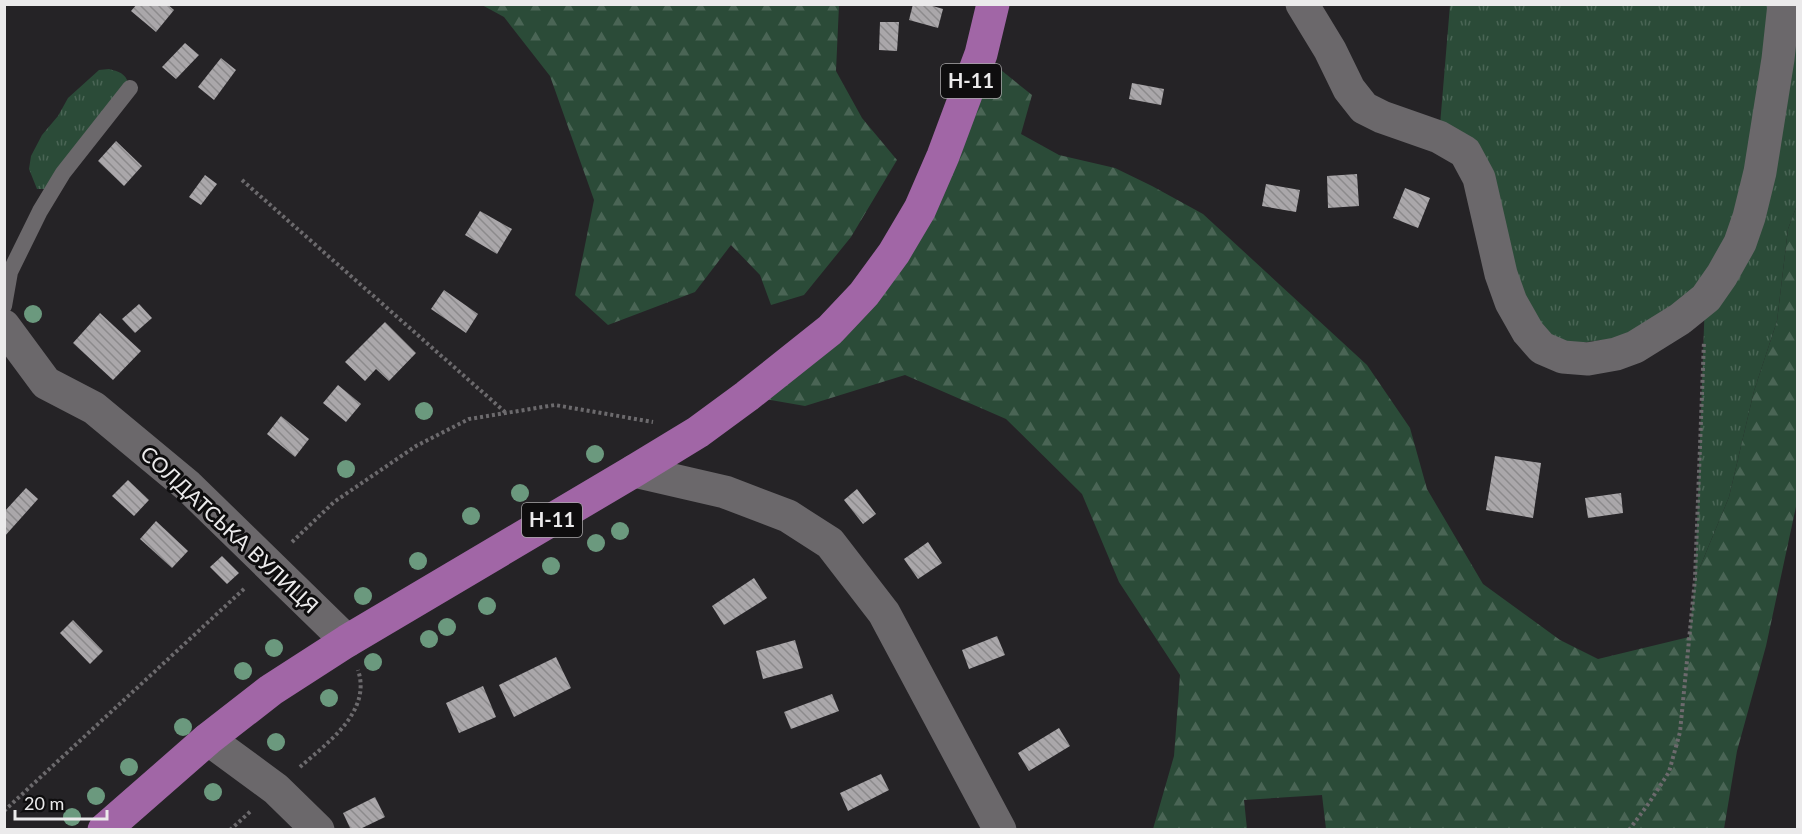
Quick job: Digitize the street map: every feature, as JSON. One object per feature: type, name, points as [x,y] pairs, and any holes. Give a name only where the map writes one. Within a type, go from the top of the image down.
[{"type":"main road","name":"Н-11","points":[[105,830],[208,739],[272,690],[347,641],[698,432],[830,330],[864,294],[894,253],[920,209],[943,156],[981,54],[993,4]]},
{"type":"street","points":[[1302,4],[1330,50],[1349,89],[1364,108],[1382,117],[1439,137],[1465,152],[1479,178],[1501,274],[1511,302],[1528,332],[1542,348],[1563,357],[1588,359],[1616,354],[1635,347],[1680,319],[1706,298],[1740,243],[1760,172],[1778,59],[1784,4]]},
{"type":"street","name":"СОЛДАТСЬКА ВУЛИЦЯ","points":[[5,319],[46,382],[94,408],[188,486],[347,641]]},
{"type":"street","points":[[634,471],[725,492],[788,516],[830,543],[884,613],[1000,830]]},
{"type":"street","points":[[208,739],[276,789],[318,830]]},
{"type":"lane","points":[[5,319],[10,272],[40,211],[63,173],[130,88]]},
{"type":"path","points":[[242,180],[506,413]]},
{"type":"path","points":[[1629,830],[1669,772],[1680,732],[1695,579],[1706,298]]},
{"type":"path","points":[[4,811],[334,502],[416,446],[469,419],[555,405],[630,417],[698,432]]},
{"type":"path","points":[[230,830],[340,730],[358,704],[361,680],[347,641]]},
{"type":"green space","points":[[482,5],[839,5],[836,71],[862,118],[897,160],[851,237],[804,295],[771,305],[760,275],[731,245],[695,292],[608,325],[575,295],[594,200],[550,76],[504,17]]},
{"type":"green space","points":[[1450,5],[1797,5],[1797,205],[1788,229],[1777,321],[1754,391],[1729,497],[1695,579],[1705,299],[1656,333],[1542,348],[1490,227],[1439,137]]},
{"type":"green space","points":[[981,54],[1032,95],[1021,134],[1059,155],[1115,168],[1203,214],[1367,365],[1410,428],[1427,489],[1483,584],[1560,640],[1598,659],[1689,637],[1695,579],[1729,497],[1754,391],[1777,321],[1788,229],[1797,205],[1797,502],[1766,646],[1737,751],[1724,829],[1326,829],[1322,795],[1244,800],[1247,829],[1153,829],[1174,756],[1180,675],[1119,582],[1082,494],[1006,419],[905,375],[805,406],[748,396],[864,294]]},
{"type":"green space","points":[[109,69],[124,75],[130,88],[54,189],[37,189],[29,169],[31,156],[42,135],[58,116],[68,98],[99,70]]},
{"type":"building","points":[[137,4],[167,4],[174,10],[156,32],[131,11]]},
{"type":"building","points":[[913,4],[926,4],[943,9],[938,28],[909,20]]},
{"type":"building","points":[[880,22],[899,22],[897,51],[879,50]]},
{"type":"building","points":[[185,43],[199,55],[176,79],[162,67]]},
{"type":"building","points":[[221,58],[236,70],[214,100],[198,87]]},
{"type":"building","points":[[1132,83],[1164,89],[1161,105],[1129,99]]},
{"type":"building","points":[[116,141],[142,166],[124,186],[98,161]]},
{"type":"building","points":[[1357,174],[1359,206],[1328,208],[1327,176]]},
{"type":"building","points":[[205,175],[217,184],[201,205],[189,197]]},
{"type":"building","points":[[1266,184],[1300,190],[1296,212],[1262,206]]},
{"type":"building","points":[[1405,188],[1430,198],[1418,228],[1393,218]]},
{"type":"building","points":[[480,211],[512,229],[497,254],[465,235]]},
{"type":"building","points":[[444,290],[478,314],[466,333],[431,309]]},
{"type":"building","points":[[139,304],[152,318],[135,333],[122,319]]},
{"type":"building","points":[[100,313],[141,351],[113,380],[73,343]]},
{"type":"building","points":[[385,322],[416,353],[389,381],[376,369],[365,381],[345,362]]},
{"type":"building","points":[[338,385],[361,404],[346,422],[323,403]]},
{"type":"building","points":[[281,416],[309,439],[295,457],[267,434]]},
{"type":"building","points":[[1495,456],[1541,463],[1533,518],[1486,510]]},
{"type":"building","points":[[128,480],[149,500],[134,516],[112,496]]},
{"type":"building","points":[[26,488],[38,499],[4,537],[4,512]]},
{"type":"building","points":[[857,489],[876,514],[863,524],[844,500]]},
{"type":"building","points":[[1621,493],[1623,513],[1588,518],[1585,498]]},
{"type":"building","points":[[156,521],[188,551],[172,568],[140,539]]},
{"type":"building","points":[[928,542],[942,563],[918,579],[904,559]]},
{"type":"building","points":[[222,556],[239,573],[227,584],[210,567]]},
{"type":"building","points":[[754,578],[767,598],[724,625],[712,606]]},
{"type":"building","points":[[73,620],[103,651],[90,664],[60,633]]},
{"type":"building","points":[[997,636],[1005,655],[969,669],[962,650]]},
{"type":"building","points":[[795,640],[803,668],[763,679],[756,651]]},
{"type":"building","points":[[556,657],[571,688],[514,717],[499,685]]},
{"type":"building","points":[[483,686],[496,717],[459,733],[446,703]]},
{"type":"building","points":[[832,694],[839,711],[791,729],[784,712]]},
{"type":"building","points":[[1059,728],[1070,746],[1029,771],[1018,753]]},
{"type":"building","points":[[881,774],[889,790],[848,811],[840,793]]},
{"type":"building","points":[[375,797],[385,817],[358,830],[351,830],[343,813]]}]
